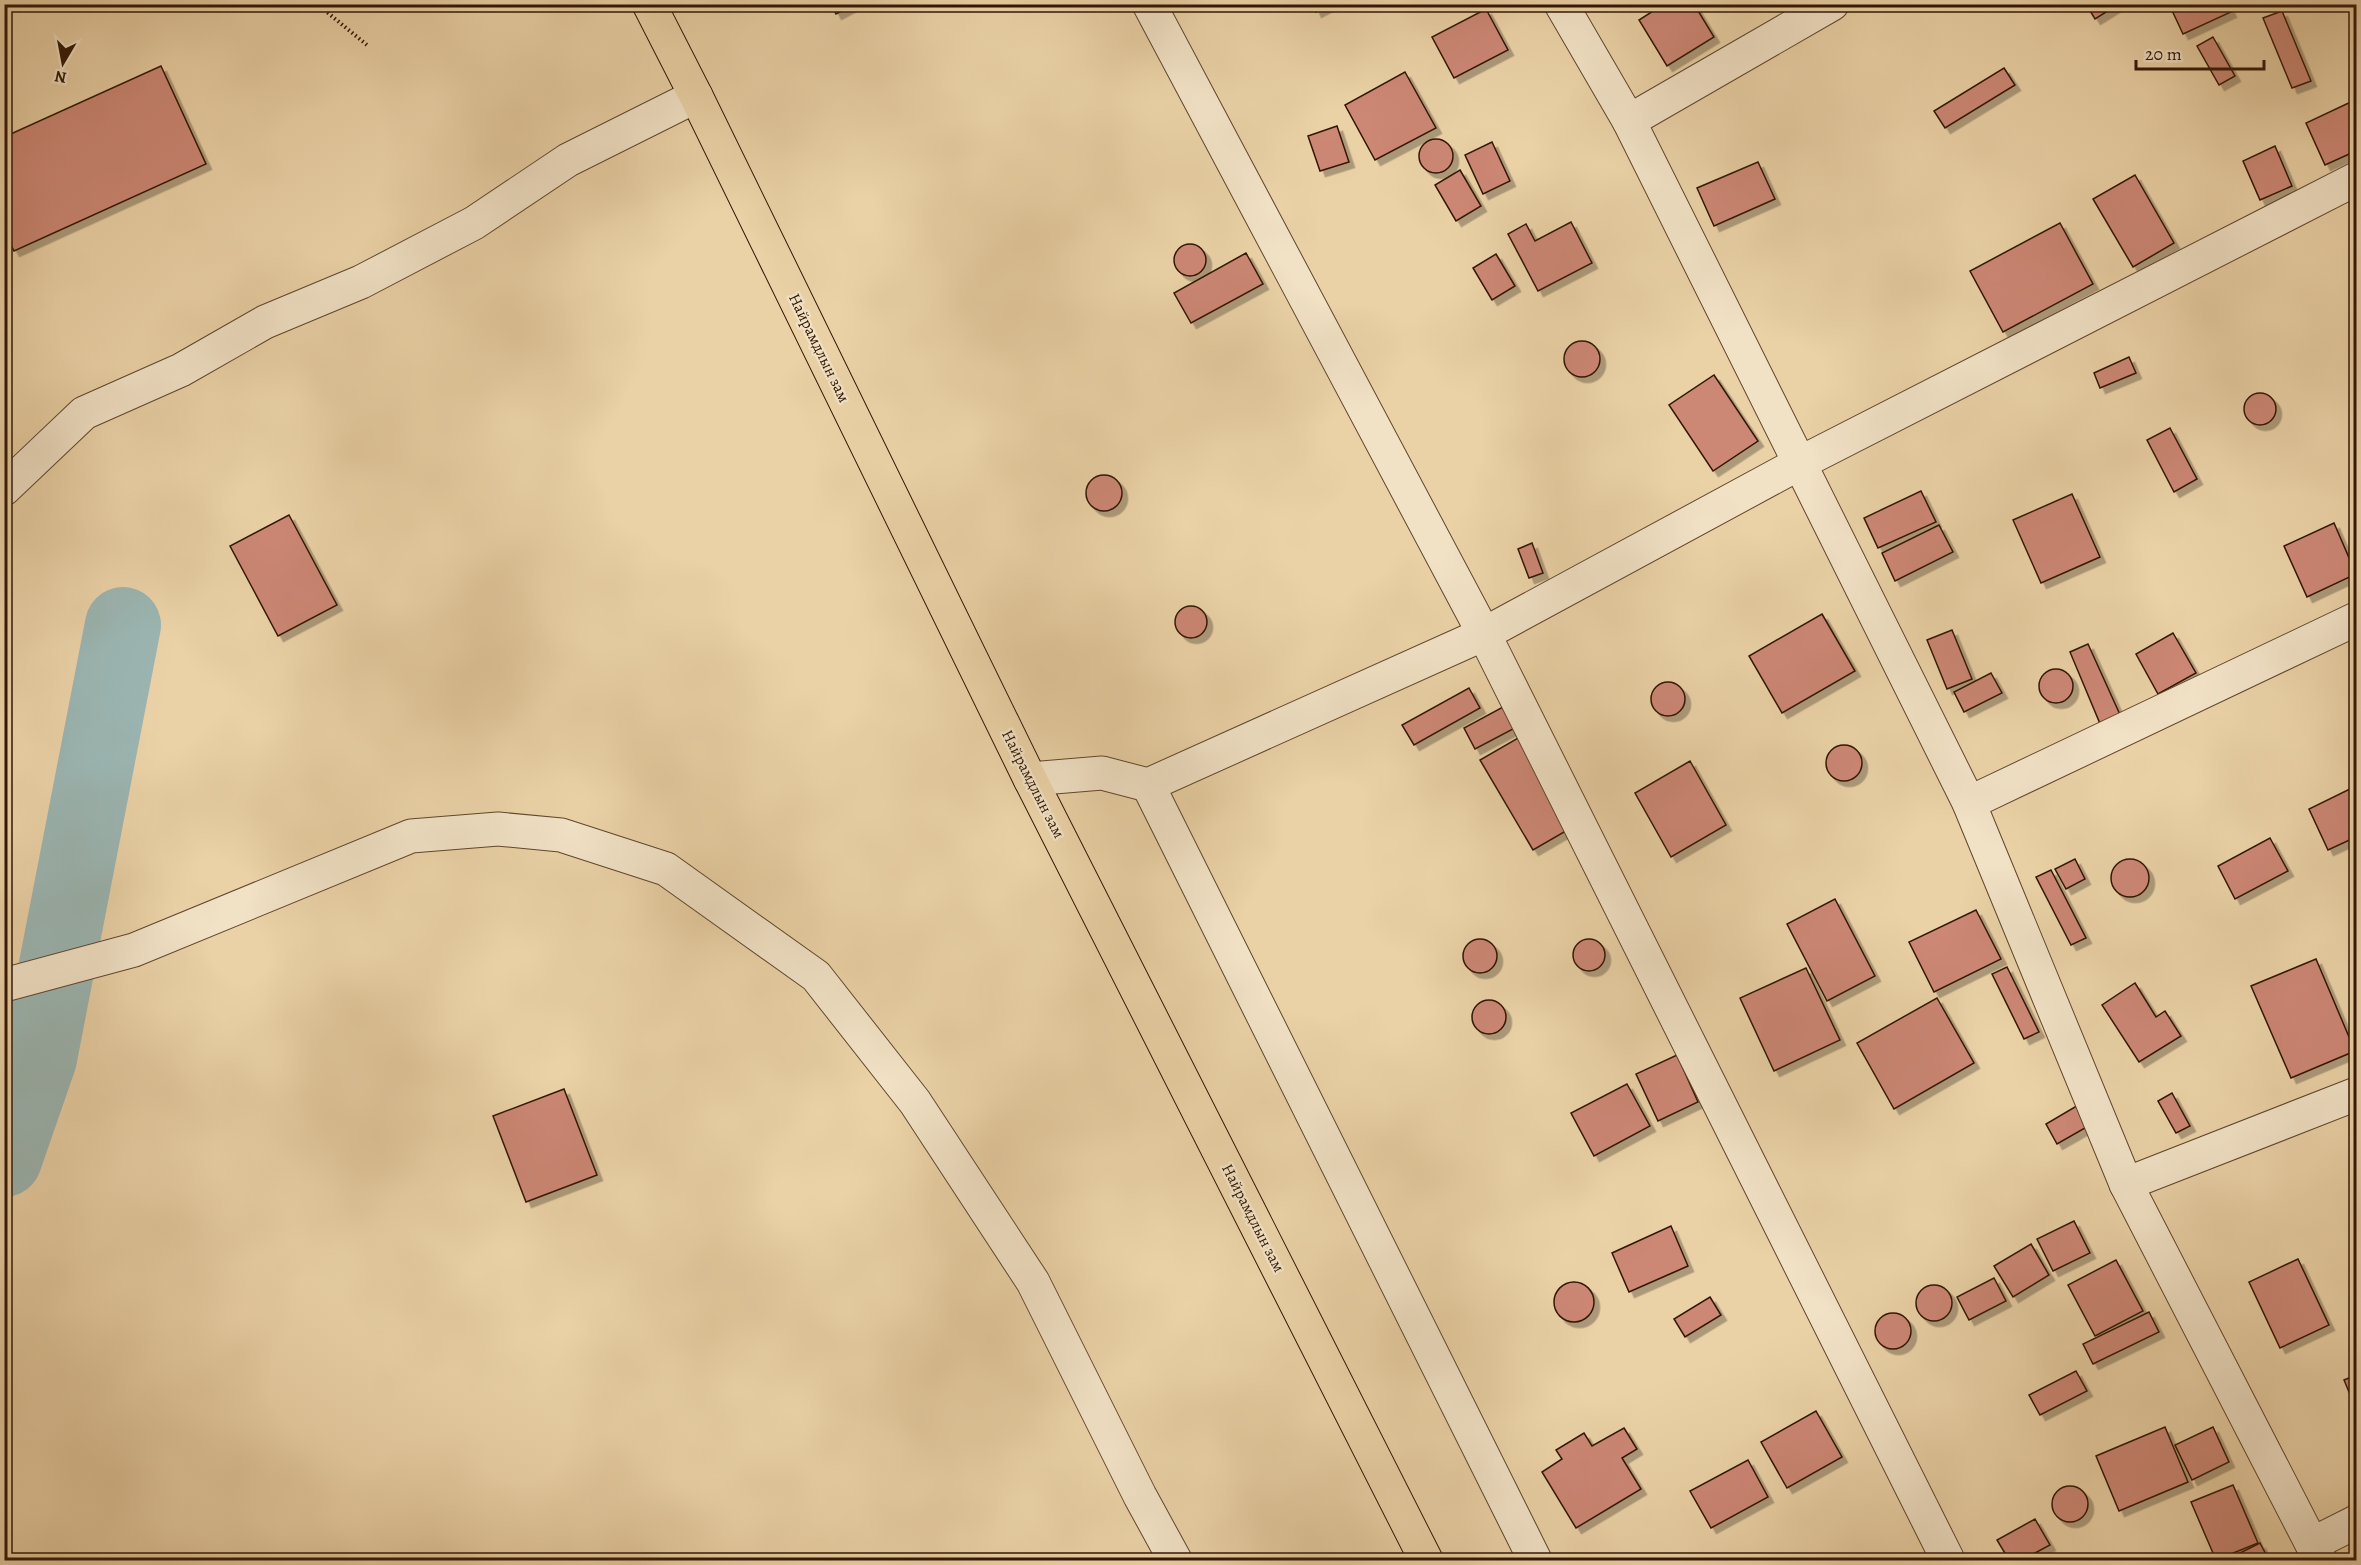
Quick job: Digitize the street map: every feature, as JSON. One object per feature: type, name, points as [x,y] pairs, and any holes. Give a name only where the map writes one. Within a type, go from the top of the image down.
[{"type":"main road","name":"Найрамдлын зам","points":[[649,4],[1030,779],[1426,1560]]},
{"type":"street","points":[[1149,4],[1484,634],[1948,1560]]},
{"type":"street","points":[[1561,4],[1629,121],[1969,803],[2126,1184],[2316,1552],[2356,1522]]},
{"type":"street","points":[[1629,121],[1832,4]]},
{"type":"street","points":[[4,489],[84,413],[181,370],[265,322],[361,282],[474,223],[568,160],[696,96]]},
{"type":"street","points":[[1030,779],[1102,773],[1148,784],[1484,634],[1800,463],[2356,179]]},
{"type":"street","points":[[1969,803],[2356,620]]},
{"type":"street","points":[[1148,784],[1535,1560]]},
{"type":"street","points":[[4,985],[134,950],[411,836],[498,829],[561,835],[666,869],[816,976],[915,1102],[1033,1282],[1140,1496],[1175,1560]]},
{"type":"street","points":[[2126,1184],[2356,1094]]},
{"type":"path","points":[[317,4],[367,45]]},
{"type":"building","points":[[831,4],[855,4],[836,14]]},
{"type":"building","points":[[1313,4],[1331,4],[1316,12]]},
{"type":"building","points":[[1664,4],[1694,4],[1714,37],[1667,66],[1639,20]]},
{"type":"building","points":[[2086,4],[2119,4],[2095,19]]},
{"type":"building","points":[[2169,4],[2227,4],[2231,12],[2183,34]]},
{"type":"building","points":[[1486,9],[1508,50],[1454,78],[1432,37]]},
{"type":"building","points":[[2282,11],[2311,81],[2292,88],[2263,18]]},
{"type":"building","points":[[2213,37],[2235,76],[2219,85],[2197,46]]},
{"type":"building","points":[[161,66],[206,164],[14,251],[4,231],[4,137]]},
{"type":"building","points":[[2004,68],[2015,85],[1945,128],[1934,111]]},
{"type":"building","points":[[1405,72],[1436,128],[1375,160],[1345,105]]},
{"type":"building","points":[[2355,100],[2356,151],[2325,165],[2306,123]]},
{"type":"building","points":[[1337,126],[1349,162],[1320,171],[1308,136]]},
{"type":"building","points":[[1436,139],[1448,144],[1453,156],[1448,168],[1436,173],[1424,168],[1419,156],[1424,144]]},
{"type":"building","points":[[1492,142],[1510,181],[1483,194],[1465,155]]},
{"type":"building","points":[[2275,146],[2292,186],[2260,200],[2243,161]]},
{"type":"building","points":[[1758,162],[1775,199],[1714,226],[1697,188]]},
{"type":"building","points":[[1460,170],[1481,206],[1456,221],[1435,185]]},
{"type":"building","points":[[2135,175],[2174,243],[2133,267],[2093,199]]},
{"type":"building","points":[[1571,222],[1592,263],[1538,291],[1508,234],[1526,224],[1535,241]]},
{"type":"building","points":[[2060,223],[2093,284],[2003,332],[1970,271]]},
{"type":"building","points":[[1190,244],[1201,249],[1206,260],[1201,271],[1190,276],[1179,271],[1174,260],[1179,249]]},
{"type":"building","points":[[1246,253],[1263,284],[1191,323],[1174,293]]},
{"type":"building","points":[[1496,254],[1515,286],[1492,300],[1473,268]]},
{"type":"building","points":[[1582,341],[1595,346],[1600,359],[1595,372],[1582,377],[1569,372],[1564,359],[1569,346]]},
{"type":"building","points":[[2129,357],[2136,373],[2100,388],[2094,373]]},
{"type":"building","points":[[1714,375],[1758,441],[1713,471],[1669,405]]},
{"type":"building","points":[[2260,393],[2271,398],[2276,409],[2271,420],[2260,425],[2249,420],[2244,409],[2249,398]]},
{"type":"building","points":[[2170,428],[2197,479],[2174,492],[2147,440]]},
{"type":"building","points":[[1104,475],[1117,480],[1122,493],[1117,506],[1104,511],[1091,506],[1086,493],[1091,480]]},
{"type":"building","points":[[1921,491],[1936,522],[1878,548],[1864,518]]},
{"type":"building","points":[[2072,494],[2100,557],[2041,583],[2013,520]]},
{"type":"building","points":[[289,515],[337,605],[278,636],[230,546]]},
{"type":"building","points":[[2334,523],[2356,574],[2307,597],[2284,546]]},
{"type":"building","points":[[1939,525],[1953,552],[1895,581],[1882,553]]},
{"type":"building","points":[[1532,543],[1543,573],[1529,578],[1518,549]]},
{"type":"building","points":[[1191,606],[1202,611],[1207,622],[1202,633],[1191,638],[1180,633],[1175,622],[1180,611]]},
{"type":"building","points":[[1822,614],[1855,671],[1782,713],[1749,656]]},
{"type":"building","points":[[1952,630],[1972,679],[1947,689],[1927,640]]},
{"type":"building","points":[[2173,633],[2196,673],[2158,694],[2136,654]]},
{"type":"building","points":[[2088,644],[2122,719],[2101,726],[2070,652]]},
{"type":"building","points":[[2056,669],[2068,674],[2073,686],[2068,698],[2056,703],[2044,698],[2039,686],[2044,674]]},
{"type":"building","points":[[1991,673],[2002,693],[1964,712],[1954,692]]},
{"type":"building","points":[[1668,682],[1680,687],[1685,699],[1680,711],[1668,716],[1656,711],[1651,699],[1656,687]]},
{"type":"building","points":[[1469,688],[1480,708],[1414,745],[1402,725]]},
{"type":"building","points":[[1516,700],[1528,721],[1475,749],[1464,728]]},
{"type":"building","points":[[1525,734],[1578,824],[1533,850],[1480,760]]},
{"type":"building","points":[[1844,745],[1857,750],[1862,763],[1857,776],[1844,781],[1831,776],[1826,763],[1831,750]]},
{"type":"building","points":[[1690,761],[1726,825],[1671,857],[1635,793]]},
{"type":"building","points":[[2356,786],[2356,837],[2328,850],[2309,809]]},
{"type":"building","points":[[2270,838],[2288,871],[2235,899],[2218,866]]},
{"type":"building","points":[[2075,859],[2085,879],[2066,889],[2055,869]]},
{"type":"building","points":[[2130,859],[2144,864],[2149,878],[2144,892],[2130,897],[2116,892],[2111,878],[2116,864]]},
{"type":"building","points":[[2051,870],[2086,938],[2071,945],[2036,877]]},
{"type":"building","points":[[1835,899],[1875,976],[1827,1001],[1787,924]]},
{"type":"building","points":[[1976,910],[2001,959],[1934,992],[1909,942]]},
{"type":"building","points":[[1480,939],[1492,944],[1497,956],[1492,968],[1480,973],[1468,968],[1463,956],[1468,944]]},
{"type":"building","points":[[1589,939],[1600,944],[1605,955],[1600,966],[1589,971],[1578,966],[1573,955],[1578,944]]},
{"type":"building","points":[[2316,959],[2355,1051],[2291,1078],[2251,986]]},
{"type":"building","points":[[2007,967],[2039,1032],[2024,1039],[1992,974]]},
{"type":"building","points":[[1806,968],[1840,1040],[1774,1071],[1740,998]]},
{"type":"building","points":[[2135,983],[2156,1017],[2165,1011],[2181,1036],[2139,1062],[2102,1005]]},
{"type":"building","points":[[1937,998],[1974,1063],[1894,1109],[1857,1043]]},
{"type":"building","points":[[1489,1000],[1501,1005],[1506,1017],[1501,1029],[1489,1034],[1477,1029],[1472,1017],[1477,1005]]},
{"type":"building","points":[[1677,1055],[1698,1102],[1658,1121],[1636,1074]]},
{"type":"building","points":[[1627,1084],[1650,1126],[1594,1156],[1571,1113]]},
{"type":"building","points":[[564,1089],[597,1175],[526,1202],[493,1116]]},
{"type":"building","points":[[2172,1093],[2190,1126],[2176,1133],[2158,1101]]},
{"type":"building","points":[[2080,1104],[2092,1124],[2057,1144],[2046,1124]]},
{"type":"building","points":[[2074,1221],[2090,1253],[2053,1271],[2037,1239]]},
{"type":"building","points":[[1671,1226],[1688,1266],[1629,1292],[1612,1253]]},
{"type":"building","points":[[2031,1244],[2049,1275],[2013,1297],[1994,1266]]},
{"type":"building","points":[[2298,1259],[2329,1325],[2280,1348],[2249,1282]]},
{"type":"building","points":[[2116,1260],[2143,1311],[2095,1336],[2068,1285]]},
{"type":"building","points":[[1994,1278],[2006,1301],[1969,1320],[1957,1297]]},
{"type":"building","points":[[1574,1282],[1588,1288],[1594,1302],[1588,1316],[1574,1322],[1560,1316],[1554,1302],[1560,1288]]},
{"type":"building","points":[[1934,1285],[1947,1290],[1952,1303],[1947,1316],[1934,1321],[1921,1316],[1916,1303],[1921,1290]]},
{"type":"building","points":[[1710,1297],[1721,1315],[1685,1337],[1674,1319]]},
{"type":"building","points":[[2149,1312],[2159,1332],[2093,1364],[2083,1344]]},
{"type":"building","points":[[1893,1313],[1906,1318],[1911,1331],[1906,1344],[1893,1349],[1880,1344],[1875,1331],[1880,1318]]},
{"type":"building","points":[[2076,1371],[2087,1391],[2040,1415],[2029,1395]]},
{"type":"building","points":[[2356,1375],[2356,1409],[2344,1380]]},
{"type":"building","points":[[1816,1411],[1842,1457],[1787,1488],[1761,1442]]},
{"type":"building","points":[[2165,1427],[2188,1482],[2119,1511],[2096,1456]]},
{"type":"building","points":[[2213,1427],[2229,1462],[2192,1480],[2175,1445]]},
{"type":"building","points":[[1624,1428],[1637,1449],[1622,1458],[1641,1489],[1576,1528],[1542,1472],[1562,1459],[1556,1450],[1584,1433],[1592,1446]]},
{"type":"building","points":[[1748,1460],[1768,1497],[1711,1528],[1690,1491]]},
{"type":"building","points":[[2233,1485],[2258,1543],[2216,1560],[2191,1502]]},
{"type":"building","points":[[2070,1486],[2083,1491],[2088,1504],[2083,1517],[2070,1522],[2057,1517],[2052,1504],[2057,1491]]},
{"type":"building","points":[[2035,1519],[2050,1545],[2022,1560],[2009,1560],[1997,1540]]},
{"type":"building","points":[[2260,1543],[2269,1560],[2226,1560]]},
{"type":"waterway","points":[[4,1159],[39,1058],[123,625]]}]
